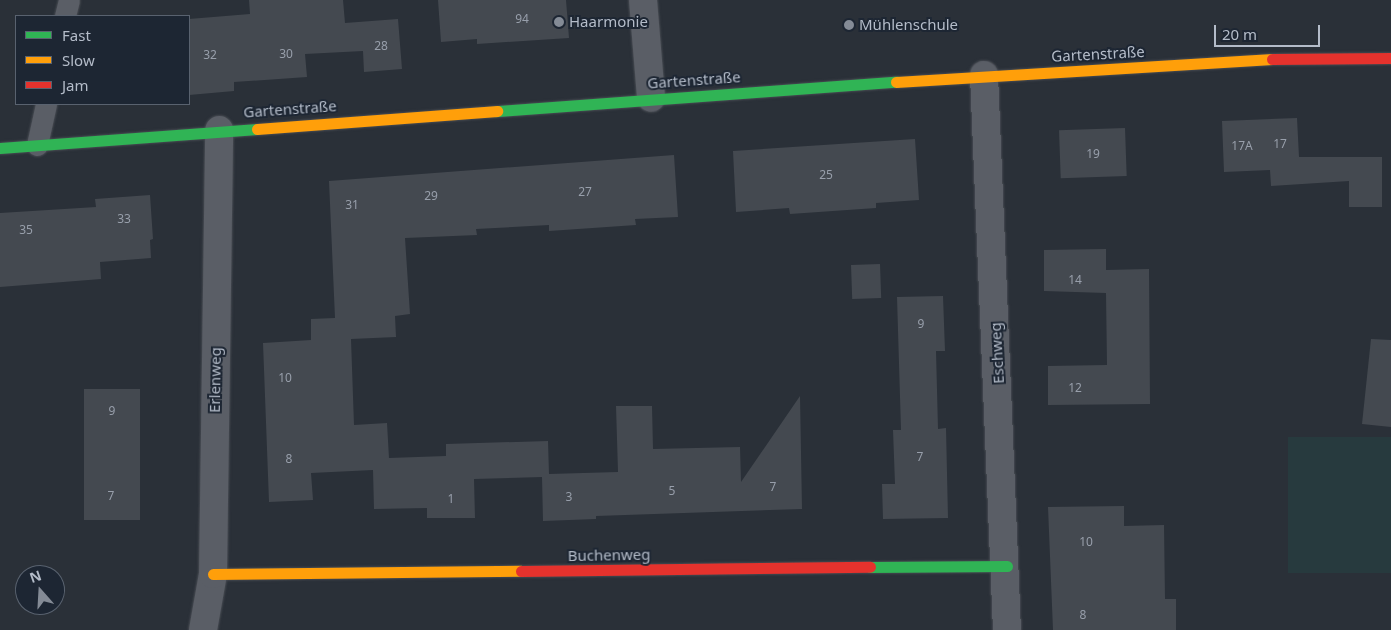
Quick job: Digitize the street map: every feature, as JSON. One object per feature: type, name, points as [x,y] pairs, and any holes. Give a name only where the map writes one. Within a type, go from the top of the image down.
[{"type":"street","points":[[643,0],[651,98]]},
{"type":"street","name":"Gartenstraße","points":[[0,148],[651,98],[984,76],[1314,57],[1391,58]]},
{"type":"street","name":"Eschweg","points":[[984,76],[1007,566],[1007,630]]},
{"type":"street","name":"Erlenweg","points":[[203,630],[212,574],[219,130]]},
{"type":"street","name":"Buchenweg","points":[[212,574],[1007,566]]},
{"type":"lane","points":[[66,15],[69,0]]},
{"type":"lane","points":[[37,145],[46,105]]},
{"type":"green space","points":[[1288,437],[1391,437],[1391,573],[1288,573]]},
{"type":"building","points":[[249,0],[343,0],[345,23],[398,19],[402,69],[364,72],[363,51],[305,54],[307,77],[234,82],[234,91],[190,95],[190,19],[250,14]]},
{"type":"building","points":[[438,0],[566,0],[569,38],[477,44],[477,39],[441,42]]},
{"type":"building","points":[[1297,118],[1299,157],[1382,157],[1382,207],[1349,207],[1349,181],[1271,186],[1270,170],[1224,172],[1222,121]]},
{"type":"building","points":[[1125,128],[1127,176],[1061,178],[1059,130]]},
{"type":"building","points":[[915,139],[919,200],[876,203],[876,208],[790,214],[789,208],[736,212],[733,151]]},
{"type":"building","points":[[674,155],[678,217],[635,219],[636,225],[549,231],[549,225],[476,229],[477,235],[405,238],[410,314],[395,316],[396,337],[351,339],[354,425],[387,423],[389,458],[446,456],[446,444],[548,441],[549,474],[618,472],[616,406],[652,406],[653,449],[740,447],[741,482],[800,396],[802,509],[596,516],[596,519],[543,521],[542,477],[474,479],[475,518],[427,518],[427,508],[374,509],[373,470],[311,473],[313,500],[269,502],[263,343],[311,340],[311,319],[335,318],[329,181]]},
{"type":"building","points":[[150,195],[153,239],[150,240],[151,258],[100,262],[101,279],[0,287],[0,213],[96,207],[95,199]]},
{"type":"building","points":[[1106,249],[1106,270],[1149,269],[1150,404],[1048,405],[1048,366],[1107,365],[1106,293],[1044,291],[1044,250]]},
{"type":"building","points":[[880,264],[881,298],[852,299],[851,265]]},
{"type":"building","points":[[943,296],[945,351],[936,351],[938,429],[946,428],[948,518],[883,519],[882,484],[895,484],[893,430],[901,430],[897,297]]},
{"type":"building","points":[[1371,339],[1391,340],[1391,427],[1362,424]]},
{"type":"building","points":[[84,389],[140,389],[140,520],[84,520]]},
{"type":"building","points":[[1124,506],[1124,526],[1164,525],[1165,599],[1176,599],[1176,630],[1053,630],[1048,507]]},
{"type":"traffic: fast","points":[[497,111],[896,82]]},
{"type":"traffic: fast","points":[[0,148],[257,129]]},
{"type":"traffic: fast","points":[[870,567],[1007,566]]},
{"type":"traffic: slow","points":[[896,82],[1272,59]]},
{"type":"traffic: slow","points":[[257,129],[497,111]]},
{"type":"traffic: slow","points":[[213,574],[521,571]]},
{"type":"traffic: jam","points":[[1272,59],[1391,58]]},
{"type":"traffic: jam","points":[[521,571],[870,567]]},
{"type":"place","name":"Haarmonie","points":[[559,22]]},
{"type":"place","name":"Mühlenschule","points":[[849,25]]}]
